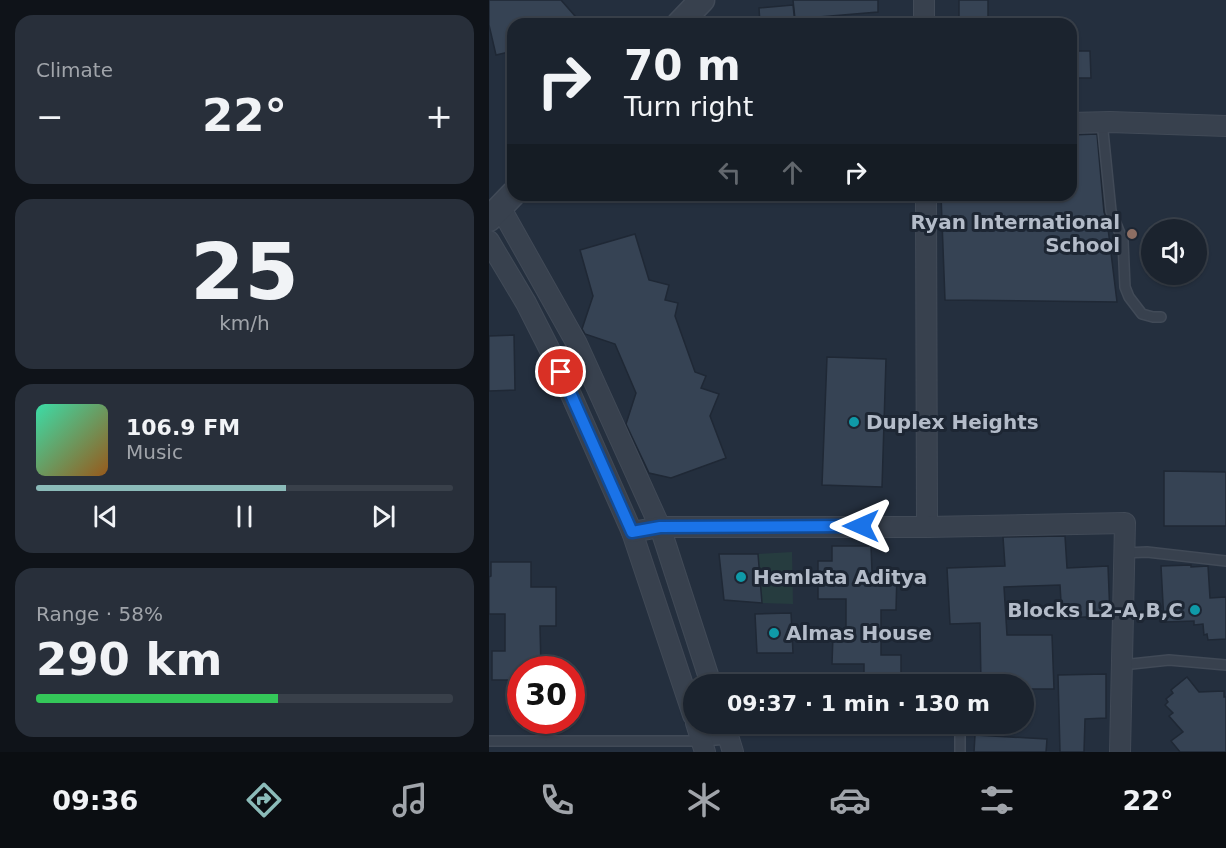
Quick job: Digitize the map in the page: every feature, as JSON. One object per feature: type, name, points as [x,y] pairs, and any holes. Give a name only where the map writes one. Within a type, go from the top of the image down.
[{"type":"street","points":[[685,18],[702,0]]},
{"type":"street","points":[[924,0],[924,18]]},
{"type":"street","points":[[1077,123],[1226,126]]},
{"type":"street","points":[[926,201],[927,526]]},
{"type":"street","points":[[501,207],[577,344],[660,527],[708,674]]},
{"type":"street","points":[[489,241],[526,303],[561,372],[632,532],[683,685]]},
{"type":"street","points":[[632,532],[660,527],[1125,523],[1120,752]]},
{"type":"lane","points":[[1104,123],[1111,211],[1123,241],[1125,287],[1129,297],[1143,314],[1161,317]]},
{"type":"lane","points":[[1124,553],[1147,552],[1226,561]]},
{"type":"lane","points":[[1122,665],[1169,660],[1226,665]]},
{"type":"lane","points":[[960,734],[960,752]]},
{"type":"lane","points":[[489,741],[729,738]]},
{"type":"green space","points":[[792,552],[793,604],[762,603],[758,554]]},
{"type":"building","points":[[489,0],[561,0],[577,18],[507,18],[507,52],[496,55],[489,25]]},
{"type":"building","points":[[793,0],[878,0],[878,12],[795,18]]},
{"type":"building","points":[[959,0],[988,0],[988,18],[959,18]]},
{"type":"building","points":[[793,5],[794,18],[760,18],[759,8]]},
{"type":"building","points":[[1077,51],[1090,51],[1091,78],[1077,78]]},
{"type":"building","points":[[1097,134],[1104,212],[1107,220],[1117,302],[945,300],[941,201],[1077,201],[1077,135]]},
{"type":"building","points":[[635,234],[649,280],[669,285],[665,300],[678,303],[675,316],[695,372],[706,376],[701,388],[719,394],[710,416],[726,458],[671,478],[649,473],[626,424],[636,393],[615,344],[585,334],[582,329],[593,296],[580,250]]},
{"type":"building","points":[[514,335],[515,390],[489,391],[489,336]]},
{"type":"building","name":"Duplex Heights","points":[[827,357],[886,359],[882,487],[822,485]]},
{"type":"building","points":[[1164,471],[1226,472],[1226,526],[1164,526]]},
{"type":"building","points":[[1065,536],[1067,568],[1108,566],[1110,616],[1062,618],[1060,585],[1004,587],[1007,635],[1052,635],[1054,689],[1034,689],[1034,674],[981,674],[980,623],[950,624],[947,568],[1005,566],[1003,537]]},
{"type":"building","points":[[832,546],[871,546],[872,571],[897,572],[896,610],[881,610],[881,655],[901,655],[901,674],[864,674],[864,664],[832,664],[833,635],[846,635],[846,599],[818,599],[818,561],[832,561]]},
{"type":"building","name":"Hemlata Aditya","points":[[719,554],[758,554],[762,603],[724,600]]},
{"type":"building","points":[[491,562],[531,562],[531,587],[556,587],[556,626],[540,626],[541,656],[507,656],[507,680],[492,680],[492,651],[505,651],[505,614],[489,614],[489,577],[491,576]]},
{"type":"building","name":"Blocks L2-A,B,C","points":[[1191,565],[1191,567],[1208,566],[1210,598],[1226,597],[1226,639],[1208,640],[1207,634],[1204,635],[1203,624],[1194,625],[1194,621],[1164,622],[1161,566]]},
{"type":"building","name":"Almas House","points":[[791,613],[793,653],[757,653],[755,614]]},
{"type":"building","points":[[1106,674],[1106,718],[1085,719],[1084,752],[1060,752],[1058,675]]},
{"type":"building","points":[[1187,677],[1199,692],[1224,691],[1224,697],[1226,697],[1226,752],[1180,752],[1171,741],[1183,732],[1169,716],[1173,713],[1165,705],[1168,702],[1166,699],[1173,693],[1171,690]]},
{"type":"building","points":[[975,735],[1047,739],[1046,752],[974,752]]},
{"type":"place","name":"Ryan International School","points":[[1132,234]]},
{"type":"place","name":"Duplex Heights","points":[[854,422]]},
{"type":"place","name":"Hemlata Aditya","points":[[741,577]]},
{"type":"place","name":"Blocks L2-A,B,C","points":[[1195,610]]},
{"type":"place","name":"Almas House","points":[[774,633]]},
{"type":"route","points":[[561,372],[632,532],[660,527],[861,526]]}]
